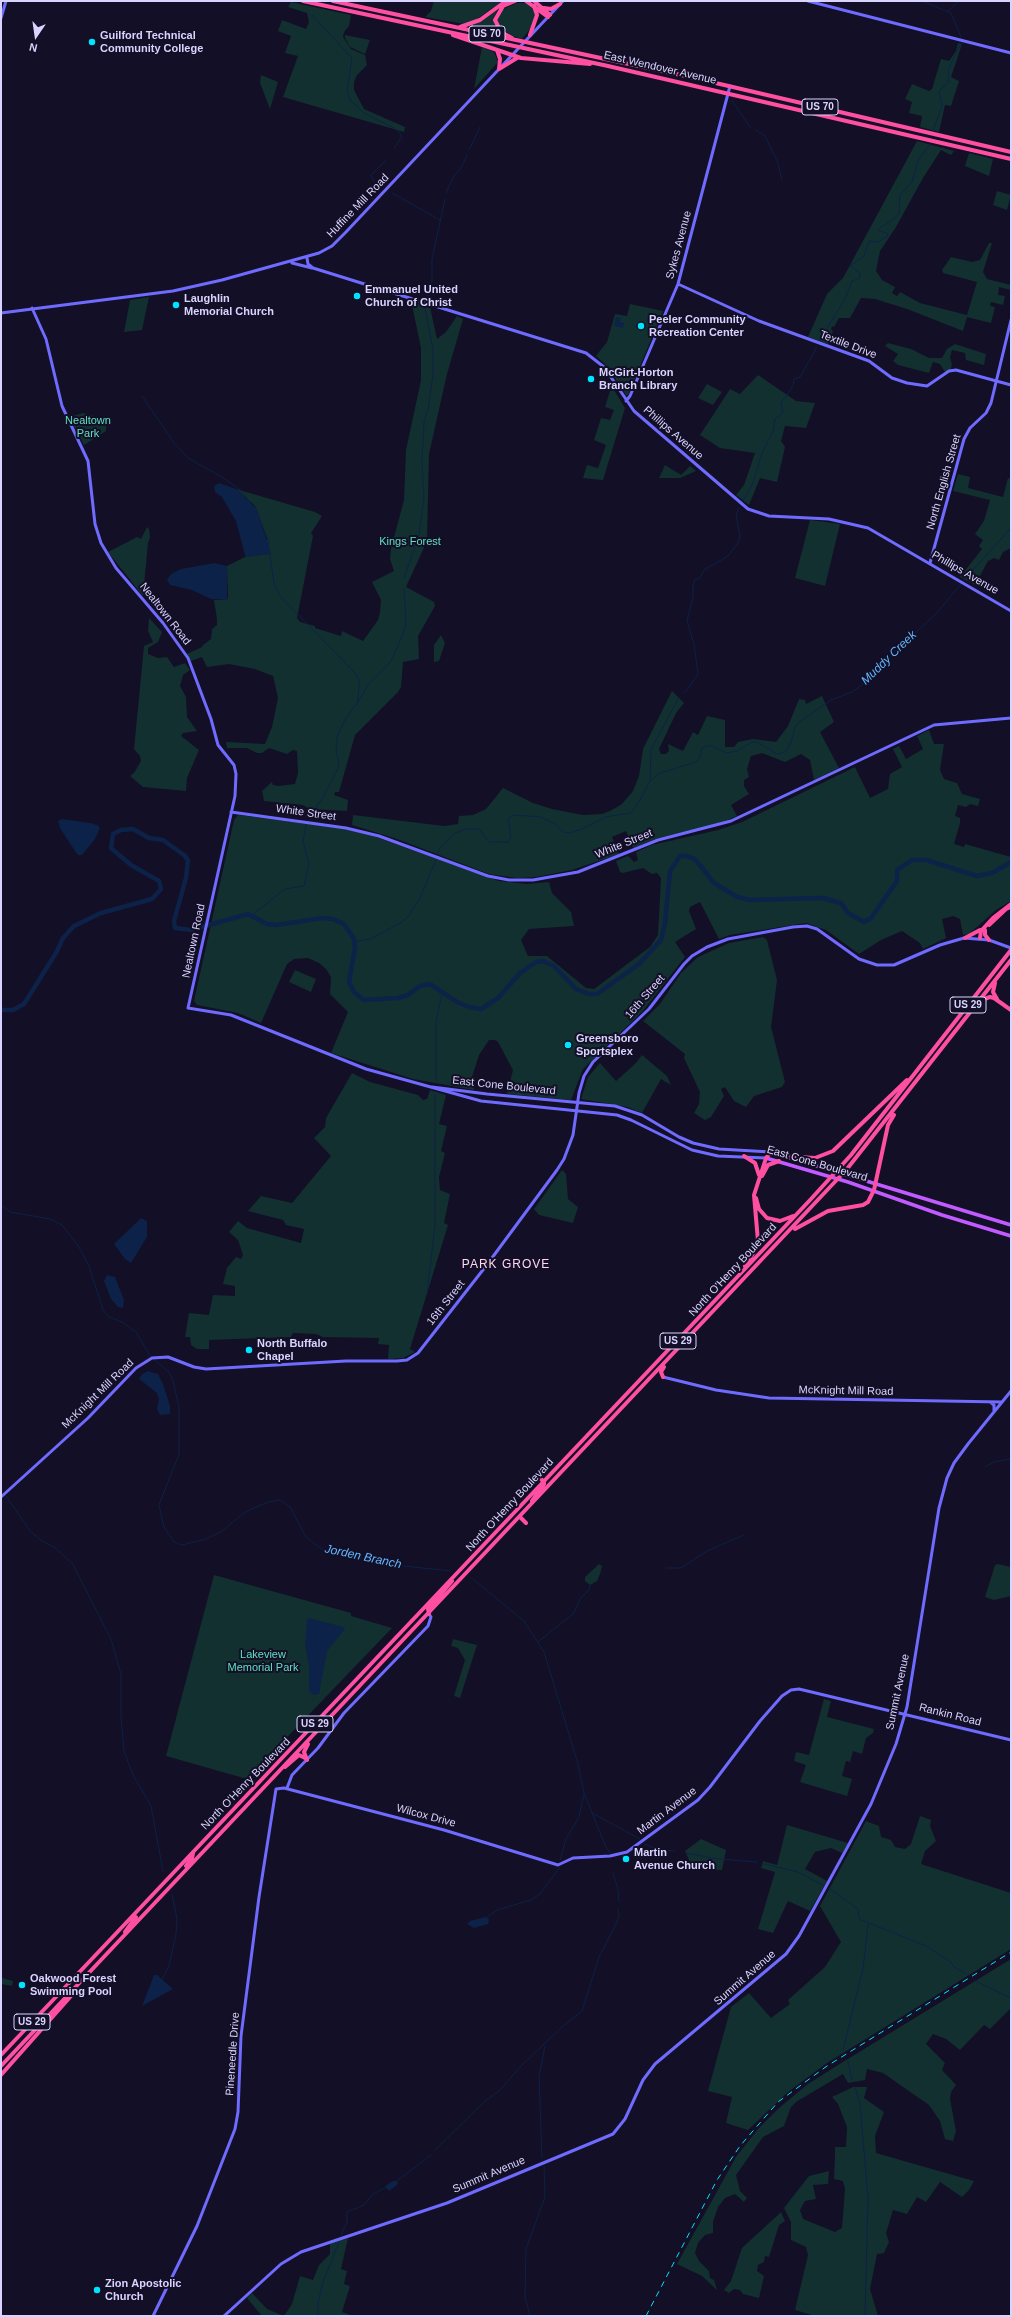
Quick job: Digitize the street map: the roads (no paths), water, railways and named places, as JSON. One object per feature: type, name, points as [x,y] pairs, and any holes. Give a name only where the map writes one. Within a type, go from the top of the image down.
[{"type":"highway","name":"East Wendover Avenue","points":[[303,1],[608,66],[1011,159]]},
{"type":"highway","name":"East Wendover Avenue","points":[[333,1],[730,86],[1011,152]]},
{"type":"highway","points":[[456,28],[480,20],[506,1]]},
{"type":"highway","points":[[515,1],[503,6],[495,20],[501,32],[518,41]]},
{"type":"highway","points":[[526,1],[543,8],[551,9],[562,3]]},
{"type":"highway","points":[[534,3],[549,16]]},
{"type":"highway","points":[[530,35],[537,16],[534,3]]},
{"type":"highway","points":[[543,8],[549,16]]},
{"type":"highway","points":[[434,28],[520,57],[608,66]]},
{"type":"highway","points":[[496,50],[500,59],[499,69]]},
{"type":"highway","points":[[499,69],[509,61],[520,57]]},
{"type":"highway","points":[[980,938],[985,928],[999,911],[1011,904]]},
{"type":"highway","points":[[965,938],[985,928],[1002,913],[1011,908]]},
{"type":"highway","points":[[985,928],[985,935],[989,940]]},
{"type":"highway","name":"North O'Henry Boulevard","points":[[1,2054],[811,1199],[851,1155],[1011,949]]},
{"type":"highway","name":"North O'Henry Boulevard","points":[[1,2066],[172,1883],[429,1614],[784,1238],[847,1169],[903,1100],[1011,960]]},
{"type":"highway","points":[[996,980],[993,992],[1005,1006]]},
{"type":"highway","points":[[979,1001],[990,997],[1011,1010]]},
{"type":"highway","points":[[784,1156],[815,1158],[833,1150],[891,1096],[925,1061]]},
{"type":"highway","points":[[784,1238],[800,1225],[828,1211],[863,1205],[868,1202],[876,1184],[888,1125],[903,1100]]},
{"type":"highway","points":[[739,1274],[754,1252],[758,1241],[754,1205],[759,1177],[766,1158],[771,1152]]},
{"type":"highway","points":[[744,1156],[755,1163],[759,1177]]},
{"type":"highway","points":[[779,1161],[768,1165],[762,1176],[756,1196],[757,1203],[762,1213],[774,1220],[787,1219],[811,1199]]},
{"type":"highway","points":[[653,1376],[663,1377],[661,1372],[666,1363]]},
{"type":"highway","points":[[526,1523],[520,1517],[543,1486],[544,1482],[538,1476]]},
{"type":"highway","points":[[429,1614],[428,1609],[452,1583],[452,1579]]},
{"type":"highway","points":[[307,1760],[304,1750],[328,1720]]},
{"type":"highway","points":[[271,1779],[297,1756],[301,1755],[307,1760]]},
{"type":"highway","points":[[172,1883],[192,1858],[193,1853]]},
{"type":"highway","points":[[126,1933],[126,1928],[151,1897]]},
{"type":"highway","points":[[1,2075],[91,1970]]},
{"type":"main road","name":"East Cone Boulevard","points":[[771,1152],[1011,1225]]},
{"type":"main road","name":"East Cone Boulevard","points":[[766,1158],[874,1190],[942,1215],[1011,1236]]},
{"type":"street","points":[[1,18],[6,1]]},
{"type":"street","points":[[808,1],[1011,53]]},
{"type":"street","name":"Huffine Mill Road","points":[[1,313],[173,290],[307,258],[332,246],[511,55],[562,3]]},
{"type":"street","name":"Sykes Avenue","points":[[626,401],[630,396],[678,284],[730,86]]},
{"type":"street","points":[[307,258],[308,264],[313,268]]},
{"type":"street","name":"Phillips Avenue","points":[[291,262],[581,351],[604,367],[626,401],[639,416],[748,509],[769,516],[821,518],[859,525],[875,532],[930,563],[1011,611]]},
{"type":"street","name":"Textile Drive","points":[[678,284],[759,321],[868,361],[892,378],[907,383],[927,386],[953,370],[1011,385]]},
{"type":"street","name":"Nealtown Road","points":[[32,308],[46,339],[62,406],[88,461],[98,538],[114,564],[163,623],[188,658],[211,719],[218,745],[235,770],[237,785],[188,1008]]},
{"type":"street","name":"North English Street","points":[[930,563],[964,439],[970,428],[988,410],[1011,320]]},
{"type":"street","name":"White Street","points":[[231,812],[346,828],[379,836],[488,876],[509,880],[533,880],[578,872],[658,840],[731,821],[934,725],[1011,718]]},
{"type":"street","name":"16th Street","points":[[418,1353],[558,1170],[572,1138],[577,1102],[584,1076],[593,1062],[649,1009],[692,956],[707,947],[728,939],[793,927],[807,926],[817,929],[859,959],[877,965],[887,966],[908,960],[954,939],[980,938],[1001,944],[1011,949]]},
{"type":"street","name":"East Cone Boulevard","points":[[188,1008],[231,1015],[348,1063],[485,1102],[617,1115],[631,1120],[676,1144],[697,1152],[718,1156],[766,1158]]},
{"type":"street","name":"East Cone Boulevard","points":[[430,1087],[624,1108],[642,1115],[679,1137],[706,1147],[771,1152]]},
{"type":"street","name":"McKnight Mill Road","points":[[1,1497],[88,1418],[136,1368],[152,1358],[170,1358],[194,1368],[206,1369],[346,1361],[397,1361],[407,1360],[418,1353]]},
{"type":"street","name":"McKnight Mill Road","points":[[663,1377],[690,1385],[763,1397],[797,1400],[1002,1402]]},
{"type":"street","name":"Summit Avenue","points":[[224,2316],[281,2264],[301,2252],[447,2203],[612,2134],[625,2119],[643,2080],[655,2064],[770,1970],[786,1954],[799,1936],[874,1797],[896,1744],[905,1714],[944,1485],[954,1463],[1011,1391]]},
{"type":"street","points":[[989,1401],[994,1405],[994,1412]]},
{"type":"street","name":"North O'Henry Boulevard","points":[[287,1788],[292,1775],[307,1760],[344,1713],[428,1626],[431,1617],[429,1614]]},
{"type":"street","name":"Rankin Road","points":[[791,1690],[799,1689],[1011,1740]]},
{"type":"street","name":"Martin Avenue","points":[[558,1865],[573,1858],[610,1856],[627,1852],[698,1800],[710,1787],[760,1721],[782,1696],[791,1690]]},
{"type":"street","name":"Pineneedle Drive","points":[[153,2316],[194,2233],[235,2129],[238,2112],[241,2036],[272,1811],[276,1789],[280,1787],[287,1788]]},
{"type":"street","name":"Wilcox Drive","points":[[287,1788],[468,1837],[558,1865]]},
{"type":"water","points":[[616,317],[621,318],[620,322],[624,323],[623,328],[614,326]]},
{"type":"water","points":[[219,483],[236,489],[257,509],[271,554],[247,557],[245,555],[236,521],[222,497],[215,492],[214,486]]},
{"type":"water","points":[[214,563],[227,566],[227,600],[211,599],[192,590],[170,585],[167,580],[171,574],[181,569]]},
{"type":"water","points":[[62,819],[90,823],[97,825],[100,828],[95,839],[82,855],[78,855],[60,828],[58,821]]},
{"type":"water","points":[[141,1218],[147,1221],[147,1237],[131,1263],[125,1259],[114,1244]]},
{"type":"water","points":[[107,1275],[115,1277],[124,1300],[123,1308],[118,1307],[111,1299],[104,1281]]},
{"type":"water","points":[[148,1371],[158,1374],[170,1406],[170,1414],[160,1415],[157,1409],[159,1399],[157,1393],[139,1379],[142,1374]]},
{"type":"water","points":[[309,1618],[343,1627],[345,1629],[327,1651],[319,1694],[314,1695],[310,1692],[309,1688],[309,1666],[305,1644],[307,1620]]},
{"type":"water","points":[[486,1917],[489,1919],[488,1924],[474,1928],[467,1924],[470,1921]]},
{"type":"water","points":[[154,1975],[157,1975],[173,1989],[142,2006]]},
{"type":"water","points":[[393,2181],[397,2181],[398,2184],[389,2191],[385,2186]]},
{"type":"waterway","points":[[922,1],[951,13],[961,37]]},
{"type":"waterway","points":[[948,11],[959,1]]},
{"type":"waterway","points":[[312,15],[352,58],[347,92],[351,101],[364,113],[394,128],[400,133],[402,137],[394,148]]},
{"type":"waterway","points":[[933,131],[942,106],[939,91],[948,83],[949,68],[961,44]]},
{"type":"waterway","points":[[732,101],[751,128]]},
{"type":"waterway","points":[[469,150],[480,127]]},
{"type":"waterway","points":[[756,130],[765,136],[778,163],[782,180]]},
{"type":"waterway","points":[[820,340],[845,299],[852,281],[860,278],[860,273],[850,266],[864,256],[869,241],[878,242],[888,236],[887,233],[879,231],[878,229],[893,220],[899,214],[900,195],[912,182],[918,161],[930,144]]},
{"type":"waterway","points":[[446,193],[453,177],[461,168],[467,155]]},
{"type":"waterway","points":[[380,186],[374,181],[371,175],[385,161]]},
{"type":"waterway","points":[[392,193],[440,220]]},
{"type":"waterway","points":[[428,298],[432,281],[432,259],[445,199]]},
{"type":"waterway","points":[[404,578],[419,535],[424,498],[422,461],[424,422],[428,409],[433,375],[433,350],[425,308]]},
{"type":"waterway","points":[[743,501],[753,483],[762,453],[773,431],[775,419],[783,413],[781,403],[793,386],[794,379],[800,377],[817,347]]},
{"type":"waterway","points":[[142,396],[174,443],[188,458],[222,477],[243,492],[250,503]]},
{"type":"waterway","points":[[683,693],[687,690],[698,674],[694,644],[687,621],[693,597],[695,579],[699,579],[704,570],[728,556],[738,543],[740,536],[736,515],[739,508]]},
{"type":"waterway","name":"Muddy Creek","points":[[963,581],[1011,528]]},
{"type":"waterway","points":[[263,531],[269,540],[268,548]]},
{"type":"waterway","points":[[270,555],[274,584],[280,596],[355,673],[359,680],[357,704]]},
{"type":"waterway","name":"Muddy Creek","points":[[438,854],[439,849],[455,833],[466,829],[479,829],[489,842],[508,842],[511,837],[508,819],[513,815],[541,817],[555,824],[563,832],[570,833],[582,829],[605,817],[631,813],[650,781],[660,773],[696,762],[700,757],[702,748],[707,746],[713,746],[726,753],[737,751],[752,742],[757,742],[777,754],[782,753],[787,750],[795,727],[799,722],[831,700],[852,692],[866,682],[896,650],[936,614],[961,584]]},
{"type":"waterway","points":[[358,702],[368,685],[391,661],[403,634],[406,623],[404,589]]},
{"type":"waterway","points":[[650,780],[651,750],[679,697]]},
{"type":"waterway","points":[[308,817],[321,801],[339,766],[336,749],[337,737],[346,718],[356,705]]},
{"type":"waterway","points":[[252,915],[285,889],[304,886],[309,864],[303,842],[306,825]]},
{"type":"waterway","points":[[1,1010],[13,1010],[24,1004],[56,953],[63,938],[74,926],[101,913],[152,899],[161,889],[159,881],[131,865],[111,848],[113,834],[121,830],[133,829],[149,838],[163,840],[184,855],[188,860],[186,878],[174,921],[175,928],[191,930],[248,914],[267,924],[276,925],[323,918],[333,919],[344,924],[354,939],[355,948],[349,982],[354,992],[364,1000],[398,998],[408,995],[420,986],[430,984],[457,1002],[469,1007],[481,1009],[498,998],[520,973],[536,962],[543,961],[554,966],[576,989],[589,994],[597,994],[639,964],[661,940],[665,923],[670,871],[680,856],[687,856],[695,859],[714,883],[737,897],[750,900],[823,898],[841,903],[848,913],[864,922],[871,918],[897,881],[897,870],[912,860],[926,860],[977,876],[992,873],[1011,862]]},
{"type":"waterway","name":"Muddy Creek","points":[[354,942],[370,939],[402,922],[408,917],[419,900],[436,860]]},
{"type":"waterway","points":[[436,1081],[436,1022],[442,993]]},
{"type":"waterway","points":[[427,1294],[435,1225],[435,1095]]},
{"type":"waterway","name":"Jorden Branch","points":[[1,1205],[10,1212],[50,1219],[62,1225],[79,1247],[89,1266],[103,1310],[109,1317],[122,1322],[136,1332],[150,1356]]},
{"type":"waterway","name":"Jorden Branch","points":[[154,1360],[169,1372],[173,1381],[179,1407],[179,1454],[159,1505],[164,1527],[174,1542],[182,1545],[206,1539],[221,1532],[245,1512],[268,1502],[280,1500],[290,1507],[306,1537],[323,1550],[385,1564],[451,1571]]},
{"type":"waterway","points":[[985,1467],[994,1462],[1011,1459]]},
{"type":"waterway","points":[[6,1496],[30,1531],[41,1540],[55,1548],[72,1563],[111,1639],[121,1674],[121,1717],[124,1751],[133,1775],[151,1806],[163,1871]]},
{"type":"waterway","points":[[666,1568],[681,1568],[707,1551],[744,1535]]},
{"type":"waterway","points":[[473,1579],[524,1621],[544,1652],[578,1764],[584,1793],[605,1845],[610,1853]]},
{"type":"waterway","name":"Jorden Branch","points":[[538,1642],[574,1613],[580,1599],[589,1590],[590,1585]]},
{"type":"waterway","points":[[560,1860],[566,1839],[579,1817],[584,1794]]},
{"type":"waterway","points":[[594,1814],[640,1839]]},
{"type":"waterway","points":[[644,1844],[656,1849],[675,1851]]},
{"type":"waterway","points":[[686,1853],[718,1859],[757,1862]]},
{"type":"waterway","points":[[764,1864],[798,1872],[823,1885]]},
{"type":"waterway","points":[[487,1917],[497,1910],[531,1900],[540,1894],[560,1867]]},
{"type":"waterway","points":[[613,1873],[618,1889],[619,1902]]},
{"type":"waterway","points":[[830,1889],[858,1909],[859,1919],[926,1946],[951,1962],[954,1967],[965,1973]]},
{"type":"waterway","points":[[162,1980],[169,1966],[176,1934],[177,1919],[172,1894]]},
{"type":"waterway","points":[[434,2151],[484,2102],[499,2091],[522,2065],[563,2026],[582,2011],[599,1957],[617,1922],[619,1915],[618,1909]]},
{"type":"waterway","points":[[843,2050],[863,1969],[868,1924]]},
{"type":"waterway","points":[[975,1981],[1011,1998]]},
{"type":"waterway","points":[[542,2158],[539,2076],[545,2046]]},
{"type":"waterway","points":[[848,2061],[852,2080]]},
{"type":"waterway","points":[[855,2087],[860,2103],[868,2198],[865,2316]]},
{"type":"waterway","points":[[397,2181],[431,2155]]},
{"type":"waterway","points":[[530,2316],[525,2297],[526,2249],[545,2197],[544,2166]]},
{"type":"waterway","points":[[341,2235],[347,2222],[347,2212],[364,2205],[373,2194],[387,2187]]},
{"type":"waterway","points":[[318,2316],[318,2303],[323,2282],[339,2242]]},
{"type":"railway","points":[[646,2316],[717,2180],[740,2146],[778,2102],[827,2066],[1011,1952]]},
{"type":"place","name":"Guilford Technical Community College","points":[[92,42]]},
{"type":"place","name":"Emmanuel United Church of Christ","points":[[357,296]]},
{"type":"place","name":"Laughlin Memorial Church","points":[[176,305]]},
{"type":"place","name":"Peeler Community Recreation Center","points":[[641,326]]},
{"type":"place","name":"McGirt-Horton Branch Library","points":[[591,379]]},
{"type":"place","name":"Greensboro Sportsplex","points":[[568,1045]]},
{"type":"place","name":"North Buffalo Chapel","points":[[249,1350]]},
{"type":"place","name":"Martin Avenue Church","points":[[626,1859]]},
{"type":"place","name":"Oakwood Forest Swimming Pool","points":[[22,1985]]},
{"type":"place","name":"Zion Apostolic Church","points":[[97,2290]]},
{"type":"district","name":"PARK GROVE","points":[[506,1265]]},
{"type":"park label","name":"Nealtown Park","points":[[88,427]]},
{"type":"park label","name":"Kings Forest","points":[[410,542]]},
{"type":"park label","name":"Lakeview Memorial Park","points":[[263,1661]]}]
